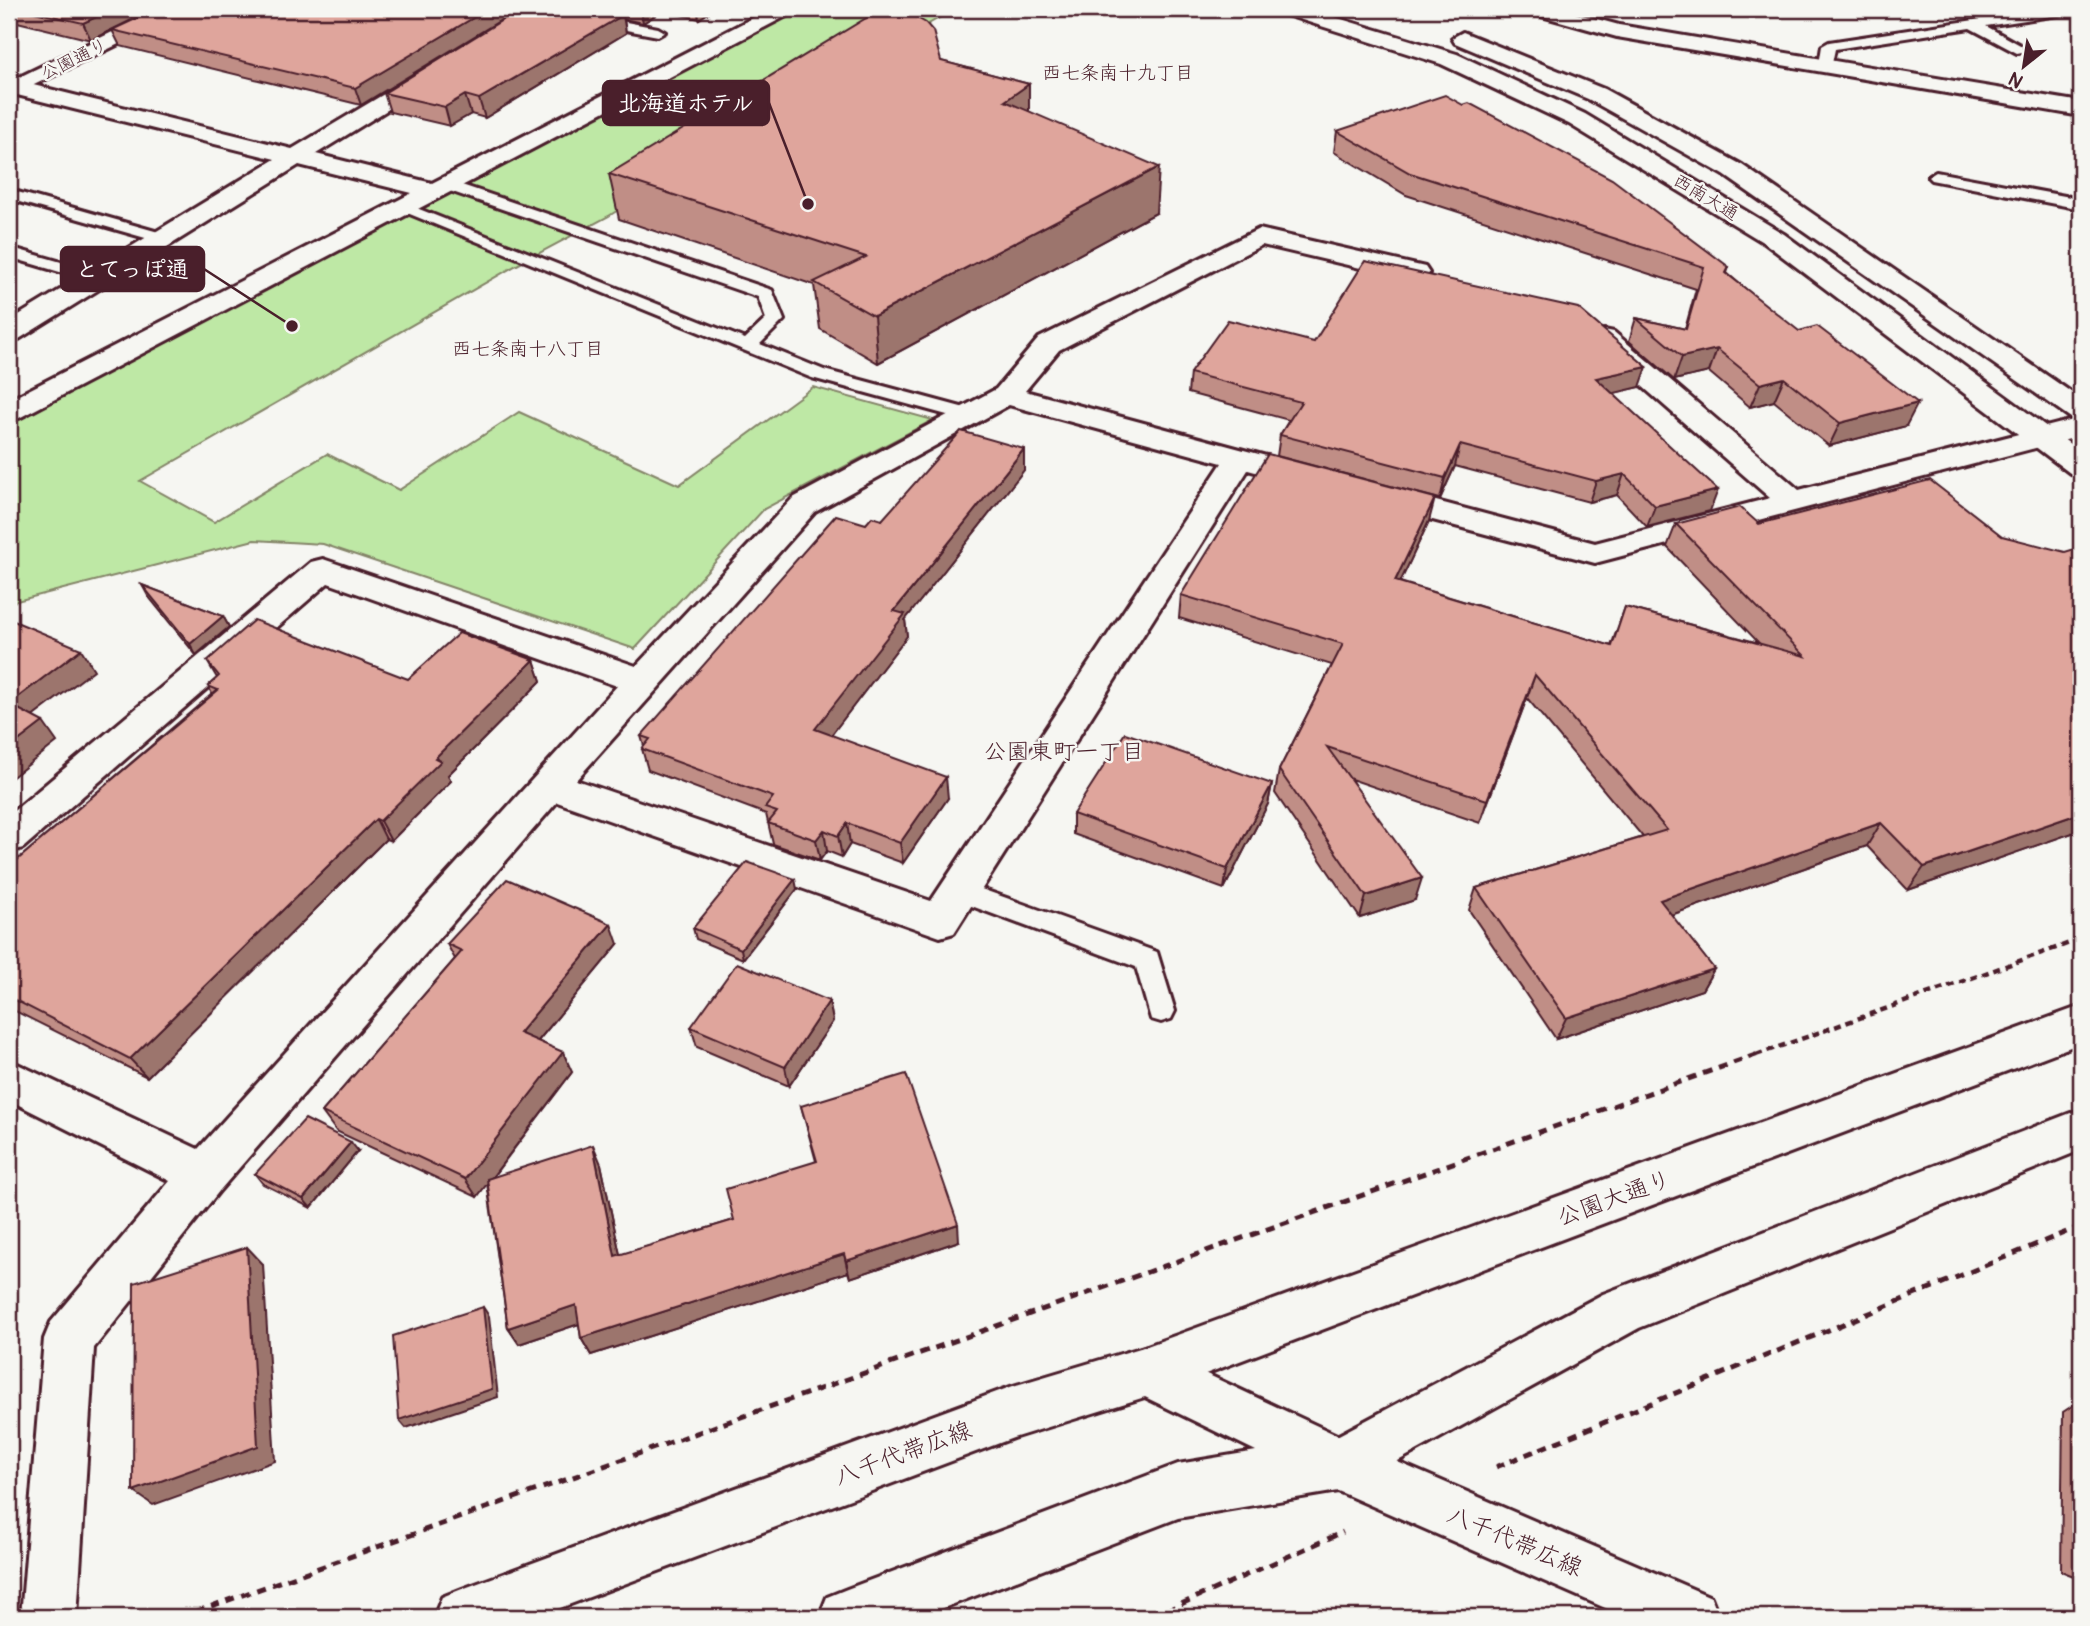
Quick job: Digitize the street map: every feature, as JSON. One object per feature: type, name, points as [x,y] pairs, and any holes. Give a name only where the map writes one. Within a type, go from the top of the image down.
[{"type":"street","name":"公園通り","points":[[11,88],[176,9]]},
{"type":"street","points":[[9,412],[785,9]]},
{"type":"street","name":"西南大通","points":[[1287,9],[1449,59],[1577,119],[1775,239],[2081,467]]},
{"type":"street","points":[[1538,9],[1617,31],[2081,109]]},
{"type":"street","name":"西南大通","points":[[1439,30],[1596,94],[1733,170],[2081,411]]},
{"type":"street","points":[[9,333],[456,59]]},
{"type":"street","points":[[11,88],[294,157],[441,188]]},
{"type":"street","points":[[49,1617],[69,1339],[204,1175],[552,786],[642,681],[804,505],[1006,395],[1049,344],[1259,237],[1448,280]]},
{"type":"street","points":[[1579,317],[1793,501]]},
{"type":"street","points":[[1006,395],[1595,552],[2081,427]]},
{"type":"street","points":[[552,786],[940,921],[1240,459]]},
{"type":"street","points":[[9,837],[323,570],[642,681]]},
{"type":"street","name":"公園大通り","points":[[1147,1371],[2081,1024]]},
{"type":"street","points":[[9,1079],[204,1175]]},
{"type":"street","points":[[847,1617],[1178,1492],[1339,1464],[1621,1311],[2081,1129]]},
{"type":"street","name":"八千代帯広線","points":[[462,1617],[1013,1412],[1147,1371],[1339,1464],[1690,1617]]},
{"type":"lane","points":[[1826,65],[1829,46],[2071,9]]},
{"type":"lane","points":[[577,17],[658,32]]},
{"type":"lane","points":[[1972,24],[2017,49]]},
{"type":"lane","points":[[1936,177],[2081,204]]},
{"type":"lane","points":[[441,188],[766,294],[775,320],[748,346]]},
{"type":"lane","points":[[9,199],[14,196],[163,238]]},
{"type":"lane","points":[[403,208],[818,374],[969,415]]},
{"type":"lane","points":[[9,252],[97,278]]},
{"type":"lane","points":[[960,891],[1148,960],[1161,1011]]},
{"type":"path","points":[[181,1617],[2081,939]]},
{"type":"path","points":[[1152,1617],[1418,1499],[2081,1226]]},
{"type":"green space","points":[[785,9],[955,9],[743,128],[609,216],[515,266],[140,481],[214,522],[327,454],[399,490],[519,412],[679,485],[813,387],[933,420],[764,509],[635,649],[323,544],[254,540],[9,603],[9,412]]},
{"type":"building","points":[[21,9],[114,9],[83,23]]},
{"type":"building","points":[[157,9],[488,9],[355,88],[112,30]]},
{"type":"building","points":[[520,9],[589,9],[623,15],[479,99],[465,95],[445,107],[384,93]]},
{"type":"building","points":[[881,9],[903,10],[926,23],[933,31],[941,61],[1029,84],[1005,101],[1159,167],[874,316],[814,282],[866,257],[609,174]]},
{"type":"building","points":[[1445,95],[1463,105],[1469,103],[1612,179],[1729,267],[1726,273],[1799,331],[1817,326],[1918,403],[1840,423],[1784,378],[1760,384],[1717,349],[1682,357],[1636,318],[1686,329],[1704,267],[1410,173],[1337,131]]},
{"type":"building","points":[[1365,261],[1578,308],[1647,367],[1596,378],[1718,490],[1655,506],[1624,474],[1596,481],[1460,445],[1445,478],[1280,435],[1301,402],[1190,373],[1228,320],[1314,342]]},
{"type":"building","points":[[961,431],[1024,449],[894,611],[905,614],[815,729],[946,777],[900,843],[847,823],[838,836],[824,830],[816,840],[768,823],[777,812],[765,808],[773,797],[642,749],[650,739],[641,736],[836,515],[866,524],[872,517],[882,520]]},
{"type":"building","points":[[1268,454],[1435,498],[1395,581],[1612,646],[1625,607],[1805,656],[1676,524],[1740,507],[1759,524],[1930,480],[2002,536],[2065,552],[2081,547],[2081,813],[1924,867],[1881,823],[1660,900],[1714,969],[1566,1018],[1476,888],[1667,830],[1535,675],[1487,800],[1327,747],[1422,878],[1366,896],[1279,770],[1343,644],[1181,595]]},
{"type":"building","points":[[142,585],[223,616],[190,644]]},
{"type":"building","points":[[9,619],[81,649],[9,704]]},
{"type":"building","points":[[254,620],[408,679],[459,633],[534,660],[435,758],[441,761],[380,821],[376,819],[130,1059],[9,997],[9,867],[218,690],[208,686],[219,676],[207,661]]},
{"type":"building","points":[[9,704],[43,722],[9,748]]},
{"type":"building","points":[[1125,733],[1272,784],[1227,869],[1073,814]]},
{"type":"building","points":[[747,862],[795,879],[741,949],[693,928]]},
{"type":"building","points":[[507,879],[611,924],[519,1033],[563,1052],[465,1179],[322,1112],[462,951],[447,944]]},
{"type":"building","points":[[737,963],[829,1001],[785,1067],[691,1027]]},
{"type":"building","points":[[906,1074],[958,1224],[846,1261],[844,1254],[581,1338],[576,1305],[508,1328],[487,1179],[593,1145],[615,1256],[734,1220],[726,1189],[817,1161],[801,1106]]},
{"type":"building","points":[[305,1119],[351,1142],[303,1199],[255,1174]]},
{"type":"building","points":[[247,1247],[258,1446],[133,1491],[134,1283]]},
{"type":"building","points":[[483,1307],[492,1389],[399,1420],[393,1336]]},
{"type":"place","name":"北海道ホテル","points":[[808,204]]},
{"type":"place","name":"とてっぽ通","points":[[292,326]]},
{"type":"district","name":"西七条南十九丁目","points":[[1118,72]]},
{"type":"district","name":"西七条南十八丁目","points":[[528,348]]},
{"type":"district","name":"公園東町一丁目","points":[[1064,751]]}]
